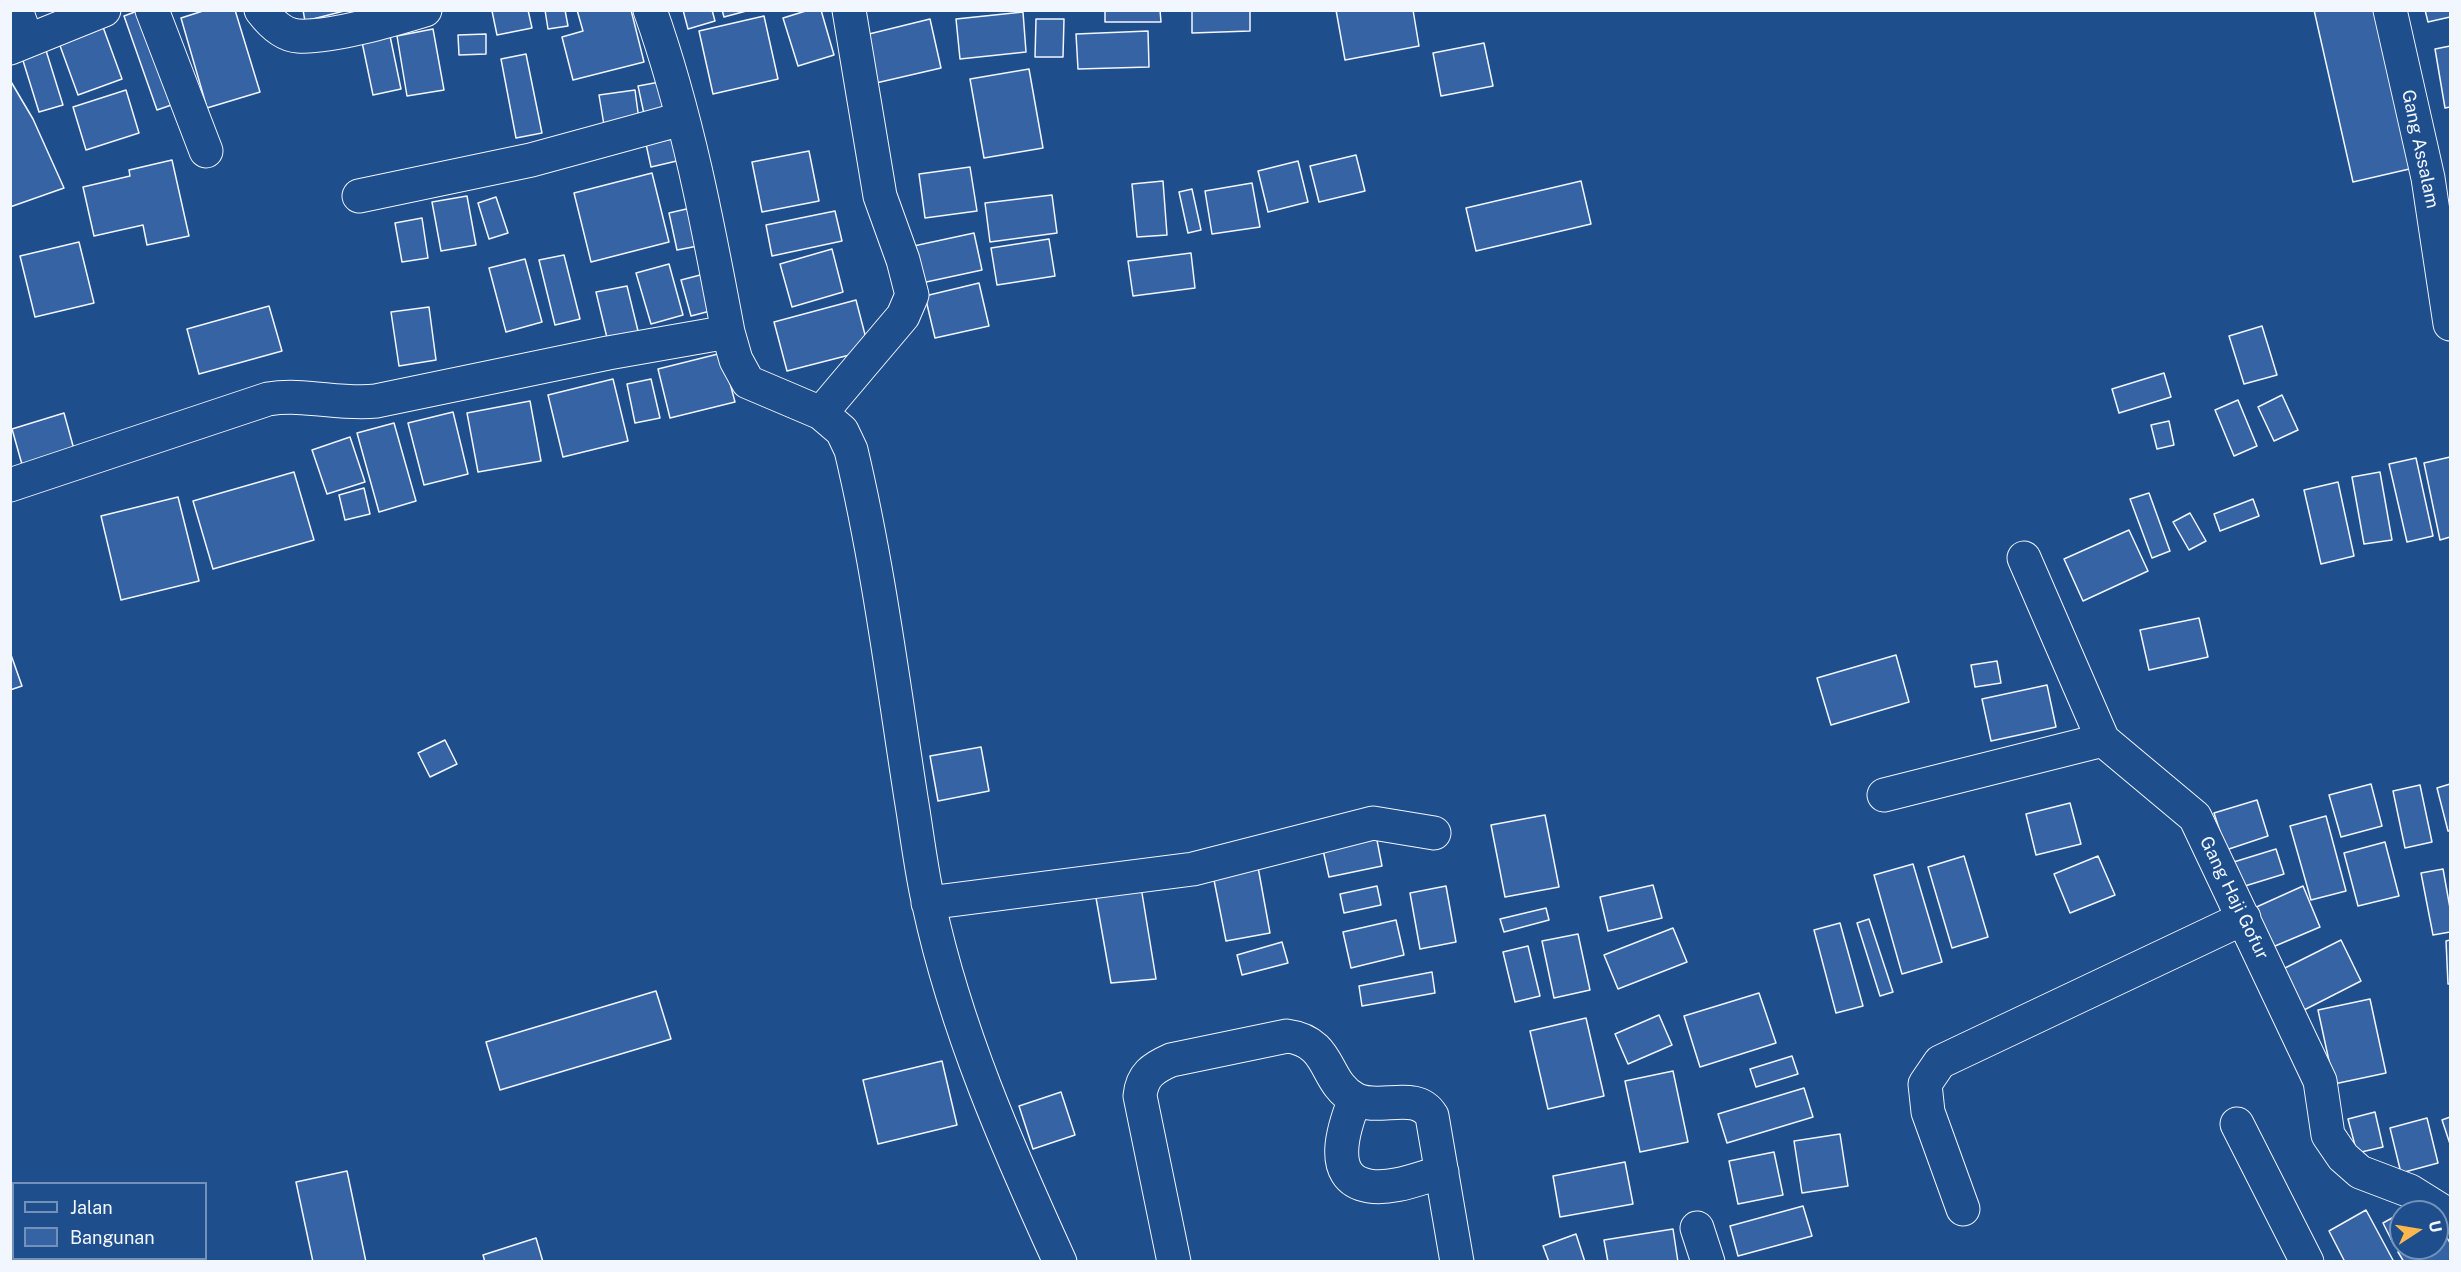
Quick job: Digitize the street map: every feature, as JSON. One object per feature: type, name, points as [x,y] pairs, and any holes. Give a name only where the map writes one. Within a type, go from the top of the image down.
[{"type":"street","points":[[18,33],[104,10]]},
{"type":"street","points":[[152,10],[206,151]]},
{"type":"street","points":[[261,10],[273,26],[296,36],[374,24],[424,10]]},
{"type":"street","points":[[650,10],[664,49],[736,360],[748,382],[821,412],[842,431],[851,450],[928,903],[945,972],[963,1031],[1013,1160],[1060,1262]]},
{"type":"street","points":[[821,412],[903,316],[912,296],[903,260],[880,196],[849,10]]},
{"type":"street","name":"Gang Assalam","points":[[2390,10],[2428,178],[2451,324]]},
{"type":"street","points":[[359,196],[531,160],[681,119]]},
{"type":"street","points":[[10,485],[268,399],[288,396],[358,403],[376,401],[608,352],[728,332]]},
{"type":"street","name":"Gang Haji Gofur","points":[[2024,558],[2103,740],[2195,817],[2320,1081],[2328,1135],[2343,1157],[2360,1172],[2410,1191],[2451,1216]]},
{"type":"street","points":[[1884,795],[2103,740]]},
{"type":"street","points":[[928,903],[1193,869],[1373,823],[1434,833]]},
{"type":"street","points":[[1963,1209],[1928,1112],[1925,1084],[1940,1062],[2244,918]]},
{"type":"street","points":[[1174,1262],[1140,1096],[1141,1084],[1148,1073],[1171,1060],[1287,1036],[1299,1037],[1324,1056],[1334,1077],[1347,1094],[1355,1099],[1375,1104],[1414,1103],[1428,1109],[1432,1116],[1457,1262]]},
{"type":"street","points":[[1355,1099],[1342,1131],[1340,1146],[1346,1169],[1355,1180],[1368,1186],[1393,1185],[1442,1172]]},
{"type":"street","points":[[2237,1124],[2307,1262]]},
{"type":"street","points":[[1696,1228],[1708,1262]]},
{"type":"building","points":[[140,10],[180,102],[157,110],[124,16]]},
{"type":"building","points":[[206,10],[235,10],[260,92],[207,108],[181,18]]},
{"type":"building","points":[[303,10],[348,10],[305,21]]},
{"type":"building","points":[[528,10],[532,28],[497,35],[492,11]]},
{"type":"building","points":[[545,10],[565,10],[568,26],[548,29]]},
{"type":"building","points":[[577,10],[631,10],[644,62],[573,80],[562,37],[583,31]]},
{"type":"building","points":[[683,10],[712,10],[715,21],[688,29]]},
{"type":"building","points":[[722,10],[750,10],[724,17]]},
{"type":"building","points":[[809,10],[821,10],[834,55],[798,66],[783,18]]},
{"type":"building","points":[[1105,10],[1160,10],[1161,22],[1105,22]]},
{"type":"building","points":[[1192,10],[1250,10],[1250,31],[1192,33]]},
{"type":"building","points":[[1336,10],[1413,10],[1419,46],[1345,60]]},
{"type":"building","points":[[2314,10],[2383,10],[2418,167],[2353,182]]},
{"type":"building","points":[[2425,10],[2450,10],[2450,17],[2428,22]]},
{"type":"building","points":[[1023,12],[1026,52],[960,59],[956,19]]},
{"type":"building","points":[[764,16],[778,79],[713,94],[699,31]]},
{"type":"building","points":[[930,19],[941,68],[876,83],[865,35]]},
{"type":"building","points":[[1036,19],[1064,19],[1063,57],[1035,57]]},
{"type":"building","points":[[103,27],[122,79],[78,95],[59,43]]},
{"type":"building","points":[[433,29],[444,90],[407,96],[397,36]]},
{"type":"building","points":[[1148,31],[1149,67],[1078,69],[1076,34]]},
{"type":"building","points":[[486,34],[486,54],[459,55],[458,35]]},
{"type":"building","points":[[390,36],[401,89],[373,95],[362,42]]},
{"type":"building","points":[[1484,43],[1493,86],[1441,96],[1433,53]]},
{"type":"building","points":[[44,44],[63,105],[39,112],[20,51]]},
{"type":"building","points":[[2450,46],[2450,107],[2445,108],[2435,49]]},
{"type":"building","points":[[526,54],[542,133],[516,138],[501,59]]},
{"type":"building","points":[[1029,69],[1043,148],[984,158],[970,79]]},
{"type":"building","points":[[10,80],[33,119],[64,188],[10,207]]},
{"type":"building","points":[[665,81],[671,108],[644,114],[638,86]]},
{"type":"building","points":[[126,90],[139,133],[86,150],[73,107]]},
{"type":"building","points":[[635,90],[639,120],[604,125],[599,95]]},
{"type":"building","points":[[677,138],[681,160],[651,167],[646,144]]},
{"type":"building","points":[[809,151],[819,201],[762,212],[752,162]]},
{"type":"building","points":[[1356,155],[1365,191],[1319,202],[1310,166]]},
{"type":"building","points":[[172,160],[189,236],[147,245],[143,225],[94,236],[83,187],[130,176],[129,170]]},
{"type":"building","points":[[1298,161],[1308,202],[1268,212],[1258,171]]},
{"type":"building","points":[[970,167],[977,211],[925,218],[919,174]]},
{"type":"building","points":[[652,173],[669,242],[591,262],[574,193]]},
{"type":"building","points":[[1163,181],[1167,235],[1137,237],[1132,184]]},
{"type":"building","points":[[1581,181],[1591,224],[1476,251],[1466,208]]},
{"type":"building","points":[[1252,183],[1260,227],[1212,234],[1205,191]]},
{"type":"building","points":[[1192,189],[1201,230],[1188,233],[1179,192]]},
{"type":"building","points":[[1052,195],[1057,233],[990,242],[985,203]]},
{"type":"building","points":[[467,196],[476,245],[441,251],[432,202]]},
{"type":"building","points":[[496,197],[508,233],[489,239],[478,203]]},
{"type":"building","points":[[695,207],[703,245],[677,250],[669,213]]},
{"type":"building","points":[[835,211],[842,241],[772,256],[766,225]]},
{"type":"building","points":[[422,218],[428,258],[402,262],[395,223]]},
{"type":"building","points":[[974,233],[982,270],[917,284],[909,247]]},
{"type":"building","points":[[1049,239],[1055,276],[997,285],[991,248]]},
{"type":"building","points":[[79,242],[94,303],[35,317],[20,256]]},
{"type":"building","points":[[832,249],[843,292],[792,307],[780,264]]},
{"type":"building","points":[[1191,253],[1195,288],[1133,296],[1128,261]]},
{"type":"building","points":[[564,255],[580,319],[555,325],[539,260]]},
{"type":"building","points":[[525,259],[542,322],[506,332],[489,268]]},
{"type":"building","points":[[669,264],[683,315],[651,324],[636,273]]},
{"type":"building","points":[[704,274],[714,310],[691,316],[681,280]]},
{"type":"building","points":[[979,283],[989,326],[935,338],[925,296]]},
{"type":"building","points":[[627,286],[639,335],[608,342],[596,292]]},
{"type":"building","points":[[856,300],[869,350],[787,371],[774,322]]},
{"type":"building","points":[[269,306],[282,351],[199,374],[187,329]]},
{"type":"building","points":[[429,307],[436,360],[399,366],[391,312]]},
{"type":"building","points":[[2262,326],[2277,375],[2244,384],[2229,336]]},
{"type":"building","points":[[722,353],[735,402],[670,418],[658,369]]},
{"type":"building","points":[[2164,373],[2171,397],[2119,413],[2112,389]]},
{"type":"building","points":[[613,379],[628,441],[563,457],[548,395]]},
{"type":"building","points":[[651,379],[660,418],[635,423],[627,384]]},
{"type":"building","points":[[2282,395],[2298,430],[2274,441],[2258,407]]},
{"type":"building","points":[[2238,400],[2257,446],[2234,456],[2215,410]]},
{"type":"building","points":[[530,401],[541,461],[478,472],[467,413]]},
{"type":"building","points":[[453,412],[468,474],[424,485],[408,423]]},
{"type":"building","points":[[64,413],[75,453],[23,468],[12,429]]},
{"type":"building","points":[[2169,421],[2174,445],[2157,449],[2151,425]]},
{"type":"building","points":[[394,423],[416,501],[379,512],[357,433]]},
{"type":"building","points":[[350,437],[365,482],[327,494],[312,450]]},
{"type":"building","points":[[2450,457],[2450,537],[2440,540],[2424,463]]},
{"type":"building","points":[[2416,458],[2433,536],[2407,542],[2389,464]]},
{"type":"building","points":[[294,472],[314,540],[213,569],[193,501]]},
{"type":"building","points":[[2380,472],[2392,540],[2364,544],[2352,477]]},
{"type":"building","points":[[2338,482],[2354,556],[2321,564],[2304,490]]},
{"type":"building","points":[[364,488],[370,514],[345,520],[339,495]]},
{"type":"building","points":[[2149,493],[2170,551],[2152,558],[2130,499]]},
{"type":"building","points":[[178,497],[199,581],[121,600],[101,516]]},
{"type":"building","points":[[2253,499],[2259,516],[2220,531],[2214,514]]},
{"type":"building","points":[[2190,513],[2206,541],[2189,550],[2173,522]]},
{"type":"building","points":[[2129,530],[2148,571],[2083,601],[2064,559]]},
{"type":"building","points":[[2199,618],[2208,657],[2149,670],[2140,630]]},
{"type":"building","points":[[10,652],[22,686],[10,690]]},
{"type":"building","points":[[1896,655],[1909,702],[1831,725],[1817,678]]},
{"type":"building","points":[[1997,661],[2001,683],[1975,687],[1971,665]]},
{"type":"building","points":[[2047,685],[2056,727],[1991,741],[1982,699]]},
{"type":"building","points":[[445,740],[457,764],[430,777],[418,753]]},
{"type":"building","points":[[981,747],[989,791],[938,801],[930,756]]},
{"type":"building","points":[[2371,784],[2382,826],[2341,837],[2329,795]]},
{"type":"building","points":[[2450,784],[2450,831],[2448,831],[2437,788]]},
{"type":"building","points":[[2420,785],[2432,842],[2405,848],[2393,791]]},
{"type":"building","points":[[2257,800],[2268,836],[2226,850],[2214,813]]},
{"type":"building","points":[[2070,803],[2081,844],[2036,855],[2026,814]]},
{"type":"building","points":[[1545,815],[1559,887],[1505,897],[1491,825]]},
{"type":"building","points":[[2326,816],[2346,891],[2311,900],[2290,826]]},
{"type":"building","points":[[1375,830],[1382,866],[1329,877],[1321,841]]},
{"type":"building","points":[[2385,842],[2399,896],[2358,906],[2344,853]]},
{"type":"building","points":[[2276,849],[2284,874],[2232,890],[2224,865]]},
{"type":"building","points":[[1964,856],[1988,937],[1952,948],[1928,867]]},
{"type":"building","points":[[2098,856],[2115,895],[2070,913],[2054,874]]},
{"type":"building","points":[[1913,864],[1942,962],[1902,974],[1874,875]]},
{"type":"building","points":[[1258,867],[1270,933],[1226,941],[1213,875]]},
{"type":"building","points":[[2443,869],[2450,908],[2450,932],[2433,935],[2421,873]]},
{"type":"building","points":[[1140,881],[1156,979],[1111,983],[1095,892]]},
{"type":"building","points":[[1653,885],[1662,918],[1608,931],[1600,897]]},
{"type":"building","points":[[1377,886],[1381,905],[1344,913],[1340,894]]},
{"type":"building","points":[[1446,886],[1456,942],[1420,949],[1410,893]]},
{"type":"building","points":[[2303,886],[2320,927],[2268,949],[2252,909]]},
{"type":"building","points":[[1546,908],[1549,920],[1504,932],[1500,919]]},
{"type":"building","points":[[1869,919],[1893,992],[1880,996],[1857,923]]},
{"type":"building","points":[[1396,920],[1404,955],[1351,968],[1343,932]]},
{"type":"building","points":[[1840,923],[1863,1006],[1836,1013],[1814,930]]},
{"type":"building","points":[[1673,928],[1687,962],[1618,989],[1604,955]]},
{"type":"building","points":[[1578,934],[1590,990],[1554,998],[1542,941]]},
{"type":"building","points":[[2341,940],[2361,981],[2304,1010],[2283,969]]},
{"type":"building","points":[[2450,940],[2450,984],[2448,984],[2446,941]]},
{"type":"building","points":[[1282,942],[1288,963],[1242,975],[1237,955]]},
{"type":"building","points":[[1528,946],[1540,996],[1515,1002],[1503,952]]},
{"type":"building","points":[[1432,972],[1435,993],[1362,1006],[1359,986]]},
{"type":"building","points":[[656,991],[671,1039],[500,1090],[486,1042]]},
{"type":"building","points":[[1759,993],[1776,1043],[1700,1067],[1684,1016]]},
{"type":"building","points":[[2370,999],[2386,1073],[2334,1084],[2318,1010]]},
{"type":"building","points":[[1659,1015],[1672,1045],[1628,1064],[1615,1034]]},
{"type":"building","points":[[1586,1018],[1604,1096],[1548,1109],[1530,1031]]},
{"type":"building","points":[[1792,1056],[1798,1074],[1756,1087],[1750,1069]]},
{"type":"building","points":[[942,1061],[957,1125],[878,1144],[863,1080]]},
{"type":"building","points":[[1673,1071],[1688,1142],[1640,1152],[1625,1081]]},
{"type":"building","points":[[1804,1088],[1813,1117],[1727,1143],[1718,1114]]},
{"type":"building","points":[[1061,1092],[1075,1135],[1033,1149],[1019,1106]]},
{"type":"building","points":[[2375,1112],[2383,1147],[2357,1153],[2348,1119]]},
{"type":"building","points":[[2450,1117],[2450,1144],[2442,1120]]},
{"type":"building","points":[[2427,1118],[2438,1163],[2401,1173],[2390,1128]]},
{"type":"building","points":[[1840,1134],[1848,1186],[1802,1193],[1794,1141]]},
{"type":"building","points":[[1774,1152],[1783,1195],[1738,1204],[1729,1161]]},
{"type":"building","points":[[1625,1162],[1633,1204],[1560,1217],[1553,1176]]},
{"type":"building","points":[[347,1171],[366,1262],[313,1262],[296,1182]]},
{"type":"building","points":[[1803,1206],[1812,1236],[1738,1256],[1730,1226]]},
{"type":"building","points":[[2366,1210],[2389,1253],[2389,1260],[2394,1262],[2345,1262],[2329,1231]]},
{"type":"building","points":[[2389,1220],[2389,1235],[2383,1223]]},
{"type":"building","points":[[1673,1229],[1678,1262],[1608,1262],[1604,1240]]},
{"type":"building","points":[[1576,1234],[1585,1262],[1549,1262],[1543,1246]]},
{"type":"building","points":[[536,1238],[543,1262],[485,1262],[483,1255]]},
{"type":"building","points":[[2449,1241],[2450,1243],[2450,1262],[2404,1262],[2403,1260],[2449,1260]]}]
